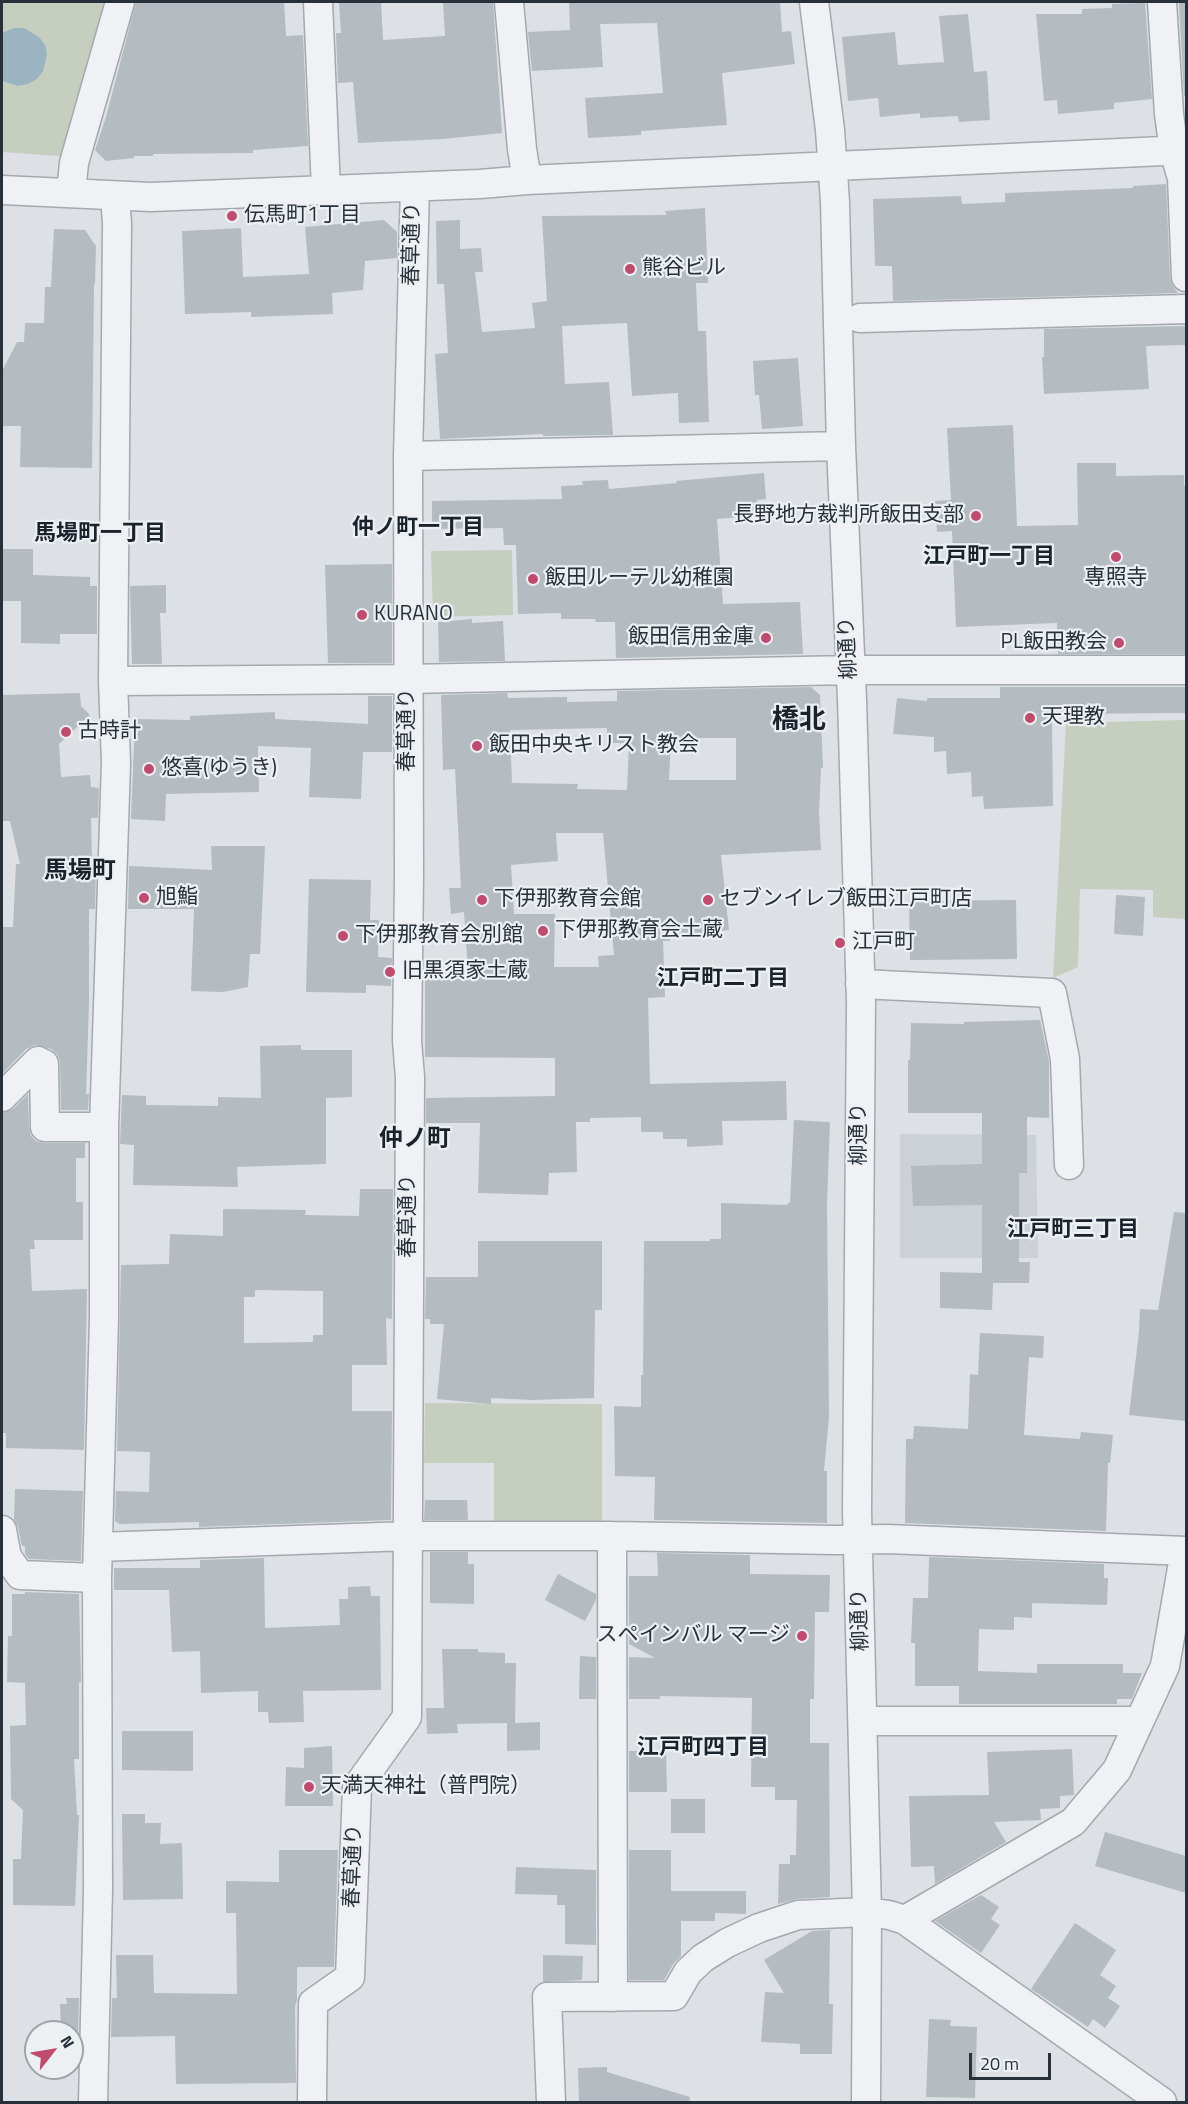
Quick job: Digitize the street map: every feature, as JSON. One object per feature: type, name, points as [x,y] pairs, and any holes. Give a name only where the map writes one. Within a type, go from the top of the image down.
[{"type":"street","points":[[71,193],[74,163],[120,2]]},
{"type":"street","points":[[318,2],[326,190]]},
{"type":"street","points":[[508,2],[527,180]]},
{"type":"street","name":"柳通り","points":[[814,2],[830,130],[835,202],[860,984],[857,1498],[867,1912],[866,2103]]},
{"type":"street","points":[[1162,2],[1169,114],[1180,150],[1186,277]]},
{"type":"street","points":[[13,190],[150,197],[415,187],[831,165],[1180,150]]},
{"type":"street","name":"春草通り","points":[[312,2103],[314,2003],[350,1977],[357,1787],[407,1717],[409,1536],[408,456],[415,187]]},
{"type":"street","points":[[93,2103],[98,1890],[97,1578],[104,1318],[104,1127],[116,763],[113,681],[117,235],[115,197]]},
{"type":"street","points":[[860,318],[1186,309]]},
{"type":"street","points":[[408,456],[841,446]]},
{"type":"street","points":[[113,681],[408,679],[850,670],[1186,670]]},
{"type":"street","points":[[860,984],[1052,993],[1065,1059],[1069,1165]]},
{"type":"street","points":[[2,1097],[38,1061],[44,1065],[45,1127],[104,1127]]},
{"type":"street","points":[[2,1530],[7,1557],[20,1575],[97,1578]]},
{"type":"street","points":[[98,1547],[409,1536],[612,1536],[887,1539],[1186,1551],[1165,1666],[1117,1770],[1073,1822],[905,1920]]},
{"type":"street","points":[[612,1536],[613,1997]]},
{"type":"street","points":[[864,1721],[1139,1721]]},
{"type":"street","points":[[551,2103],[547,1997],[674,1996],[688,1972],[703,1958],[727,1943],[759,1928],[798,1916],[867,1912],[905,1920],[1162,2103]]},
{"type":"shaded area","points":[[900,1134],[1036,1135],[1038,1258],[900,1258]]},
{"type":"green space","points":[[2,2],[109,2],[60,156],[2,152]]},
{"type":"green space","points":[[512,550],[513,615],[433,617],[431,551]]},
{"type":"green space","points":[[1186,720],[1186,919],[1153,917],[1153,890],[1080,889],[1078,967],[1053,978],[1066,723]]},
{"type":"green space","points":[[425,1403],[602,1404],[602,1525],[494,1525],[494,1463],[424,1463]]},
{"type":"water","points":[[14,28],[24,28],[39,37],[45,45],[47,54],[43,71],[37,79],[18,86],[2,81],[2,33]]},
{"type":"building","points":[[136,2],[284,2],[286,36],[303,35],[308,146],[253,150],[253,153],[153,154],[153,156],[134,156],[134,158],[106,161],[95,150]]},
{"type":"building","points":[[339,2],[381,2],[383,40],[445,36],[443,2],[493,2],[502,133],[444,139],[358,143],[353,82],[338,83],[336,33],[341,33]]},
{"type":"building","points":[[569,2],[780,2],[782,32],[791,31],[795,64],[722,73],[727,125],[641,131],[641,135],[588,138],[585,98],[663,93],[657,23],[600,24],[603,67],[532,71],[528,32],[570,30]]},
{"type":"building","points":[[1145,3],[1152,99],[1114,103],[1114,109],[1058,114],[1057,100],[1044,101],[1036,14],[1082,14],[1082,9],[1112,8],[1112,4]]},
{"type":"building","points":[[1179,3],[1186,3],[1186,96],[1184,96]]},
{"type":"building","points":[[968,14],[974,72],[987,71],[990,120],[959,122],[958,116],[920,118],[920,113],[880,117],[878,98],[848,101],[842,37],[895,32],[898,65],[944,62],[939,16]]},
{"type":"building","points":[[1166,184],[1170,278],[1178,293],[893,301],[892,266],[875,266],[873,199],[961,196],[962,204],[1005,202],[1005,193],[1133,188],[1133,186]]},
{"type":"building","points":[[705,208],[708,283],[696,283],[698,331],[706,331],[709,422],[679,423],[678,393],[632,396],[627,323],[562,326],[565,384],[609,382],[613,435],[543,436],[543,434],[440,439],[435,354],[448,353],[444,284],[437,284],[436,221],[460,220],[460,249],[481,248],[483,272],[475,272],[482,332],[535,328],[532,303],[547,301],[542,216],[666,215],[665,211]]},
{"type":"building","points":[[384,220],[397,232],[397,258],[365,261],[363,290],[332,293],[333,314],[251,317],[251,312],[185,314],[182,231],[241,228],[243,277],[309,274],[305,227]]},
{"type":"building","points":[[54,229],[85,230],[96,246],[92,468],[20,467],[21,426],[2,426],[2,371],[17,342],[24,342],[25,323],[44,323],[45,287],[51,287]]},
{"type":"building","points":[[1186,326],[1186,345],[1146,346],[1149,389],[1044,394],[1042,357],[1044,357],[1044,329]]},
{"type":"building","points":[[798,358],[803,426],[762,429],[759,395],[755,395],[753,361]]},
{"type":"building","points":[[1013,425],[1017,526],[1078,525],[1077,463],[1116,463],[1116,476],[1184,475],[1184,485],[1186,485],[1186,654],[1058,654],[1057,623],[956,627],[952,531],[937,532],[935,501],[951,500],[947,428]]},
{"type":"building","points":[[764,473],[766,499],[757,500],[759,515],[717,519],[723,604],[800,602],[803,654],[616,658],[615,622],[596,622],[595,619],[561,619],[561,613],[518,614],[516,545],[504,545],[503,528],[432,529],[432,501],[562,499],[561,486],[583,485],[582,481],[608,480],[609,489]]},
{"type":"building","points":[[2,549],[33,549],[33,575],[90,577],[90,586],[97,586],[97,634],[60,634],[60,644],[21,643],[21,601],[2,601]]},
{"type":"building","name":"KURANO","points":[[392,564],[392,663],[328,663],[325,565]]},
{"type":"building","points":[[166,585],[166,613],[160,613],[162,664],[132,664],[130,586]]},
{"type":"building","points":[[472,619],[472,623],[503,621],[505,661],[439,662],[438,622]]},
{"type":"building","points":[[811,687],[820,695],[823,768],[821,768],[819,812],[821,850],[721,855],[729,930],[670,937],[670,941],[663,941],[665,997],[648,998],[650,1084],[786,1081],[787,1120],[722,1121],[723,1145],[687,1147],[687,1139],[663,1139],[663,1132],[641,1132],[641,1117],[590,1118],[590,1122],[576,1122],[577,1172],[549,1173],[548,1195],[478,1193],[480,1123],[426,1123],[426,1098],[555,1096],[555,1058],[425,1057],[425,970],[468,971],[464,912],[451,914],[449,888],[461,888],[455,769],[443,770],[441,695],[507,693],[508,698],[567,697],[567,702],[617,701],[617,691]],"holes":[[[607,728],[607,743],[629,743],[627,790],[577,789],[578,784],[512,783],[510,730]],[[671,738],[736,738],[736,780],[669,780]],[[556,833],[603,833],[614,955],[598,956],[599,967],[554,967],[555,914],[514,914],[511,865],[558,861]]]},
{"type":"building","points":[[1000,687],[1186,687],[1186,713],[1057,714],[1057,722],[1052,722],[1053,806],[984,809],[983,796],[972,797],[971,772],[947,774],[946,751],[934,752],[934,737],[893,734],[897,698],[927,701],[927,698],[1000,698]]},
{"type":"building","points":[[80,693],[81,706],[90,715],[59,744],[61,777],[90,775],[91,787],[99,788],[98,818],[91,818],[92,865],[96,865],[95,909],[89,909],[86,1094],[89,1094],[88,1110],[61,1110],[60,1063],[58,1055],[51,1049],[35,1045],[26,1049],[2,1074],[2,927],[13,927],[16,864],[20,864],[10,821],[2,821],[2,695]]},
{"type":"building","points":[[368,696],[392,696],[392,752],[363,752],[361,799],[309,797],[311,748],[258,746],[259,792],[166,794],[165,821],[131,819],[135,719],[190,720],[190,716],[275,712],[275,719],[368,724]]},
{"type":"building","points":[[211,846],[265,846],[260,954],[250,954],[248,987],[223,992],[191,991],[194,909],[128,909],[129,866],[212,870]]},
{"type":"building","name":"下伊那教育会別館","points":[[309,879],[371,880],[370,920],[379,920],[378,957],[392,958],[391,986],[366,985],[366,993],[306,992]]},
{"type":"building","points":[[1116,895],[1145,897],[1143,936],[1114,934]]},
{"type":"building","points":[[1016,900],[1017,959],[910,960],[909,901]]},
{"type":"building","points":[[1040,1020],[1049,1061],[1049,1118],[1027,1117],[1027,1173],[1019,1173],[1019,1262],[1030,1262],[1029,1283],[993,1283],[992,1310],[940,1308],[940,1272],[982,1273],[982,1205],[913,1206],[911,1166],[982,1164],[982,1113],[908,1113],[911,1023],[964,1024],[964,1022]]},
{"type":"building","points":[[301,1045],[301,1050],[352,1050],[352,1097],[326,1098],[326,1164],[237,1167],[238,1187],[133,1185],[134,1145],[120,1144],[122,1095],[146,1096],[146,1105],[218,1106],[218,1097],[261,1098],[260,1046]]},
{"type":"building","points":[[28,1094],[29,1128],[31,1136],[36,1141],[85,1143],[85,1158],[76,1158],[76,1202],[83,1202],[83,1240],[34,1240],[35,1249],[30,1249],[32,1291],[87,1289],[84,1450],[6,1448],[6,1433],[2,1433],[2,1113],[13,1109]]},
{"type":"building","points":[[794,1120],[830,1122],[827,1203],[829,1417],[824,1471],[827,1471],[827,1523],[654,1520],[655,1477],[615,1476],[614,1406],[641,1407],[644,1241],[721,1239],[721,1203],[787,1205],[790,1203]]},
{"type":"building","points":[[360,1189],[393,1189],[392,1319],[386,1318],[387,1365],[352,1365],[352,1411],[392,1411],[391,1520],[199,1527],[199,1522],[119,1524],[115,1521],[116,1491],[149,1492],[150,1452],[117,1451],[121,1265],[169,1264],[170,1234],[223,1236],[223,1209],[306,1210],[305,1215],[359,1216]],"holes":[[[255,1290],[323,1291],[323,1335],[313,1335],[313,1342],[244,1343],[244,1297],[255,1297]]]},
{"type":"building","points":[[1174,1212],[1186,1213],[1186,1421],[1129,1415],[1140,1309],[1158,1310]]},
{"type":"building","points":[[478,1241],[602,1241],[602,1310],[595,1310],[594,1398],[532,1400],[491,1398],[491,1404],[437,1399],[444,1324],[430,1324],[430,1319],[425,1319],[426,1277],[478,1277]]},
{"type":"building","points":[[980,1333],[1044,1336],[1043,1358],[1029,1357],[1024,1435],[1080,1439],[1081,1432],[1113,1435],[1110,1463],[1108,1463],[1106,1531],[905,1523],[906,1439],[913,1439],[914,1426],[968,1429],[970,1374],[978,1375]]},
{"type":"building","points":[[15,1489],[83,1491],[81,1561],[29,1559],[25,1554],[25,1546],[22,1546],[14,1519]]},
{"type":"building","points":[[425,1500],[467,1500],[468,1520],[424,1520]]},
{"type":"building","points":[[430,1552],[468,1552],[468,1564],[474,1564],[474,1604],[430,1603]]},
{"type":"building","points":[[657,1553],[750,1555],[750,1574],[830,1575],[829,1612],[815,1612],[814,1699],[810,1699],[810,1743],[829,1743],[830,1897],[797,1899],[778,1904],[779,1864],[790,1864],[790,1855],[796,1855],[797,1800],[775,1800],[775,1787],[751,1787],[752,1698],[660,1696],[660,1699],[629,1699],[629,1657],[655,1658],[629,1644],[629,1576],[658,1576]]},
{"type":"building","points":[[929,1557],[1104,1564],[1104,1578],[1108,1578],[1107,1605],[1032,1603],[1032,1618],[1014,1617],[1014,1630],[979,1629],[978,1671],[1037,1673],[1037,1664],[1123,1664],[1123,1673],[1142,1673],[1132,1699],[1117,1699],[1117,1704],[959,1704],[959,1686],[915,1686],[915,1643],[911,1643],[913,1598],[928,1598]]},
{"type":"building","points":[[264,1558],[265,1628],[340,1625],[339,1599],[348,1599],[348,1587],[370,1586],[371,1596],[380,1596],[381,1690],[303,1691],[304,1722],[269,1723],[268,1712],[258,1712],[258,1691],[201,1693],[200,1651],[172,1652],[169,1590],[114,1590],[114,1568],[200,1568],[200,1560]]},
{"type":"building","points":[[558,1574],[596,1594],[596,1600],[585,1621],[545,1600]]},
{"type":"building","points":[[25,1592],[79,1594],[81,1682],[79,1682],[79,1759],[74,1759],[77,1815],[79,1815],[75,1906],[13,1905],[13,1859],[21,1859],[23,1810],[11,1799],[10,1726],[26,1725],[25,1683],[7,1682],[8,1636],[12,1636],[12,1594],[25,1594]]},
{"type":"building","points":[[442,1649],[478,1649],[478,1652],[505,1653],[505,1663],[516,1663],[515,1723],[540,1722],[540,1750],[507,1751],[507,1723],[457,1724],[458,1733],[427,1734],[426,1708],[444,1708]]},
{"type":"building","points":[[580,1656],[596,1657],[596,1699],[579,1699]]},
{"type":"building","points":[[122,1731],[193,1731],[193,1771],[122,1770]]},
{"type":"building","name":"天満天神社（普門院）","points":[[332,1746],[333,1806],[285,1806],[286,1767],[304,1768],[304,1748]]},
{"type":"building","points":[[1072,1749],[1074,1795],[1060,1796],[1060,1808],[1040,1809],[1041,1820],[994,1822],[1006,1842],[935,1884],[934,1866],[911,1867],[909,1796],[989,1795],[987,1752]]},
{"type":"building","points":[[629,1751],[666,1751],[667,1792],[629,1792]]},
{"type":"building","points":[[671,1799],[705,1799],[705,1833],[671,1833]]},
{"type":"building","points":[[122,1814],[145,1814],[145,1823],[161,1823],[160,1844],[182,1843],[183,1899],[123,1900]]},
{"type":"building","points":[[1105,1832],[1186,1856],[1186,1893],[1095,1866]]},
{"type":"building","points":[[279,1850],[338,1850],[334,1967],[297,1967],[296,2083],[176,2084],[175,2036],[111,2037],[112,1998],[117,1998],[116,1955],[153,1955],[154,1993],[237,1994],[236,1913],[226,1913],[226,1881],[279,1882]]},
{"type":"building","points":[[629,1850],[671,1850],[671,1891],[746,1891],[746,1914],[715,1913],[715,1921],[681,1921],[681,1956],[664,1980],[629,1980]]},
{"type":"building","points":[[516,1867],[596,1870],[596,1945],[565,1944],[565,1905],[557,1905],[557,1895],[515,1894]]},
{"type":"building","points":[[981,1895],[999,1907],[991,1919],[1000,1925],[981,1953],[935,1921]]},
{"type":"building","points":[[1075,1923],[1116,1950],[1100,1975],[1116,1986],[1108,1998],[1120,2006],[1105,2028],[1093,2019],[1088,2027],[1031,1989]]},
{"type":"building","points":[[830,1930],[829,2004],[833,2004],[832,2054],[800,2054],[800,2044],[761,2042],[765,1992],[784,1993],[764,1960],[812,1931]]},
{"type":"building","points":[[543,1955],[583,1956],[582,1980],[543,1982]]},
{"type":"building","points":[[66,1998],[79,1998],[78,2020],[61,2020],[60,2004],[67,2004]]},
{"type":"building","points":[[929,2019],[951,2020],[950,2026],[977,2027],[975,2098],[926,2097]]},
{"type":"building","points":[[607,2067],[607,2072],[690,2097],[689,2103],[579,2103],[578,2068]]},
{"type":"place","name":"伝馬町1丁目","points":[[232,216]]},
{"type":"place","name":"熊谷ビル","points":[[630,269]]},
{"type":"place","name":"長野地方裁判所飯田支部","points":[[976,516]]},
{"type":"place","name":"専照寺","points":[[1116,557]]},
{"type":"place","name":"飯田ルーテル幼稚園","points":[[533,579]]},
{"type":"place","name":"KURANO","points":[[362,615]]},
{"type":"place","name":"飯田信用金庫","points":[[766,638]]},
{"type":"place","name":"PL飯田教会","points":[[1119,643]]},
{"type":"place","name":"天理教","points":[[1030,718]]},
{"type":"place","name":"古時計","points":[[66,732]]},
{"type":"place","name":"飯田中央キリスト教会","points":[[477,746]]},
{"type":"place","name":"悠喜(ゆうき)","points":[[149,769]]},
{"type":"place","name":"旭鮨","points":[[144,898]]},
{"type":"place","name":"下伊那教育会館","points":[[482,900]]},
{"type":"place","name":"セブンイレブ飯田江戸町店","points":[[708,900]]},
{"type":"place","name":"下伊那教育会土蔵","points":[[543,931]]},
{"type":"place","name":"下伊那教育会別館","points":[[343,936]]},
{"type":"place","name":"江戸町","points":[[840,943]]},
{"type":"place","name":"旧黒須家土蔵","points":[[390,972]]},
{"type":"place","name":"スペインバル マージ","points":[[802,1636]]},
{"type":"place","name":"天満天神社（普門院）","points":[[309,1787]]},
{"type":"district","name":"仲ノ町一丁目","points":[[418,529]]},
{"type":"district","name":"馬場町一丁目","points":[[100,535]]},
{"type":"district","name":"江戸町一丁目","points":[[989,558]]},
{"type":"district","name":"橋北","points":[[799,721]]},
{"type":"district","name":"馬場町","points":[[80,872]]},
{"type":"district","name":"江戸町二丁目","points":[[723,980]]},
{"type":"district","name":"仲ノ町","points":[[415,1140]]},
{"type":"district","name":"江戸町三丁目","points":[[1073,1231]]},
{"type":"district","name":"江戸町四丁目","points":[[703,1749]]}]
